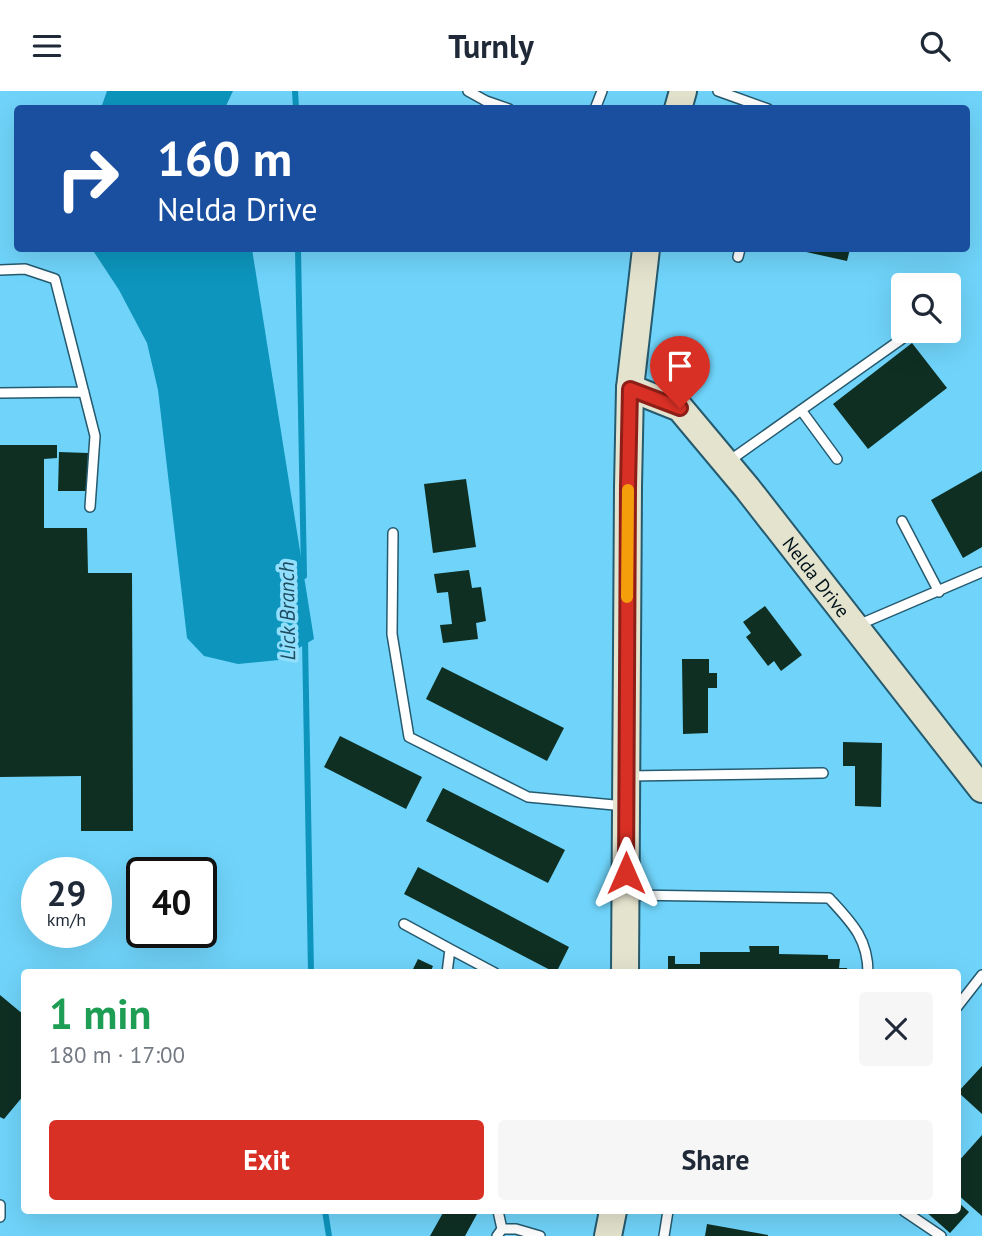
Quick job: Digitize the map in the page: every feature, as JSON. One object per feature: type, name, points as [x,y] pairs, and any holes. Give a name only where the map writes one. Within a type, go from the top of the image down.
[{"type":"street","points":[[625,969],[630,389],[646,252]]},
{"type":"street","name":"Nelda Drive","points":[[630,389],[680,408],[982,789]]},
{"type":"street","points":[[608,1236],[612,1214]]},
{"type":"lane","points":[[468,91],[498,105]]},
{"type":"lane","points":[[718,91],[757,105]]},
{"type":"lane","points":[[0,269],[25,269],[55,279],[95,436],[90,507]]},
{"type":"lane","points":[[726,463],[896,343]]},
{"type":"lane","points":[[0,393],[84,392]]},
{"type":"lane","points":[[801,410],[837,459]]},
{"type":"lane","points":[[902,521],[939,592]]},
{"type":"lane","points":[[393,533],[392,634],[409,737],[528,797],[627,806]]},
{"type":"lane","points":[[855,626],[982,572]]},
{"type":"lane","points":[[626,776],[823,773]]},
{"type":"lane","points":[[626,895],[829,898],[857,928],[869,969]]},
{"type":"lane","points":[[404,923],[488,969]]},
{"type":"lane","points":[[448,969],[450,949]]},
{"type":"lane","points":[[961,1002],[982,976]]},
{"type":"lane","points":[[0,1205],[0,1217]]},
{"type":"lane","points":[[498,1214],[499,1233],[516,1230],[540,1236]]},
{"type":"lane","points":[[664,1236],[668,1214]]},
{"type":"lane","points":[[908,1214],[941,1236]]},
{"type":"water","points":[[107,91],[233,91],[226,105],[102,105]]},
{"type":"water","points":[[94,252],[252,252],[314,639],[279,660],[238,664],[204,656],[187,638],[158,390],[147,343],[119,290]]},
{"type":"building","points":[[806,252],[849,252],[847,261]]},
{"type":"building","points":[[912,343],[947,388],[868,449],[833,404]]},
{"type":"building","points":[[0,445],[57,445],[57,458],[44,459],[44,528],[87,528],[88,573],[132,573],[133,831],[81,831],[81,776],[0,777]]},
{"type":"building","points":[[59,452],[88,453],[87,491],[58,491]]},
{"type":"building","points":[[982,471],[982,547],[963,558],[931,500]]},
{"type":"building","points":[[466,479],[476,547],[433,553],[424,484]]},
{"type":"building","points":[[469,570],[472,588],[481,587],[486,621],[476,623],[478,639],[443,643],[440,625],[452,624],[448,592],[437,593],[434,574]]},
{"type":"building","points":[[765,606],[802,655],[781,671],[774,661],[768,666],[746,637],[751,633],[743,622]]},
{"type":"building","points":[[682,659],[709,659],[709,673],[717,673],[717,688],[708,688],[708,733],[683,734]]},
{"type":"building","points":[[442,667],[564,728],[547,761],[426,699]]},
{"type":"building","points":[[340,736],[422,777],[406,809],[324,767]]},
{"type":"building","points":[[843,742],[882,743],[881,807],[855,806],[855,766],[843,766]]},
{"type":"building","points":[[443,788],[565,850],[548,883],[426,821]]},
{"type":"building","points":[[418,867],[569,947],[558,969],[548,969],[404,894]]},
{"type":"building","points":[[749,946],[779,946],[779,954],[828,955],[828,959],[840,959],[839,968],[847,969],[668,969],[668,956],[675,956],[675,964],[700,964],[700,952],[750,952]]},
{"type":"building","points":[[418,959],[433,966],[432,969],[413,969]]},
{"type":"building","points":[[0,995],[21,1012],[21,1099],[4,1119],[0,1117]]},
{"type":"building","points":[[982,1066],[982,1114],[961,1095],[961,1089]]},
{"type":"building","points":[[982,1135],[982,1216],[961,1198],[961,1159]]},
{"type":"building","points":[[961,1205],[969,1212],[950,1233],[928,1214],[961,1214]]},
{"type":"building","points":[[442,1214],[477,1214],[465,1236],[430,1236]]},
{"type":"building","points":[[707,1224],[768,1235],[768,1236],[705,1236]]},
{"type":"waterway","name":"Lick Branch","points":[[295,91],[296,105]]},
{"type":"waterway","name":"Lick Branch","points":[[298,252],[304,576]]},
{"type":"waterway","name":"Lick Branch","points":[[305,639],[311,969]]},
{"type":"waterway","name":"Lick Branch","points":[[325,1214],[329,1236]]},
{"type":"slow traffic","points":[[627,597],[628,490]]},
{"type":"route","points":[[626,873],[630,389],[680,408]]}]
